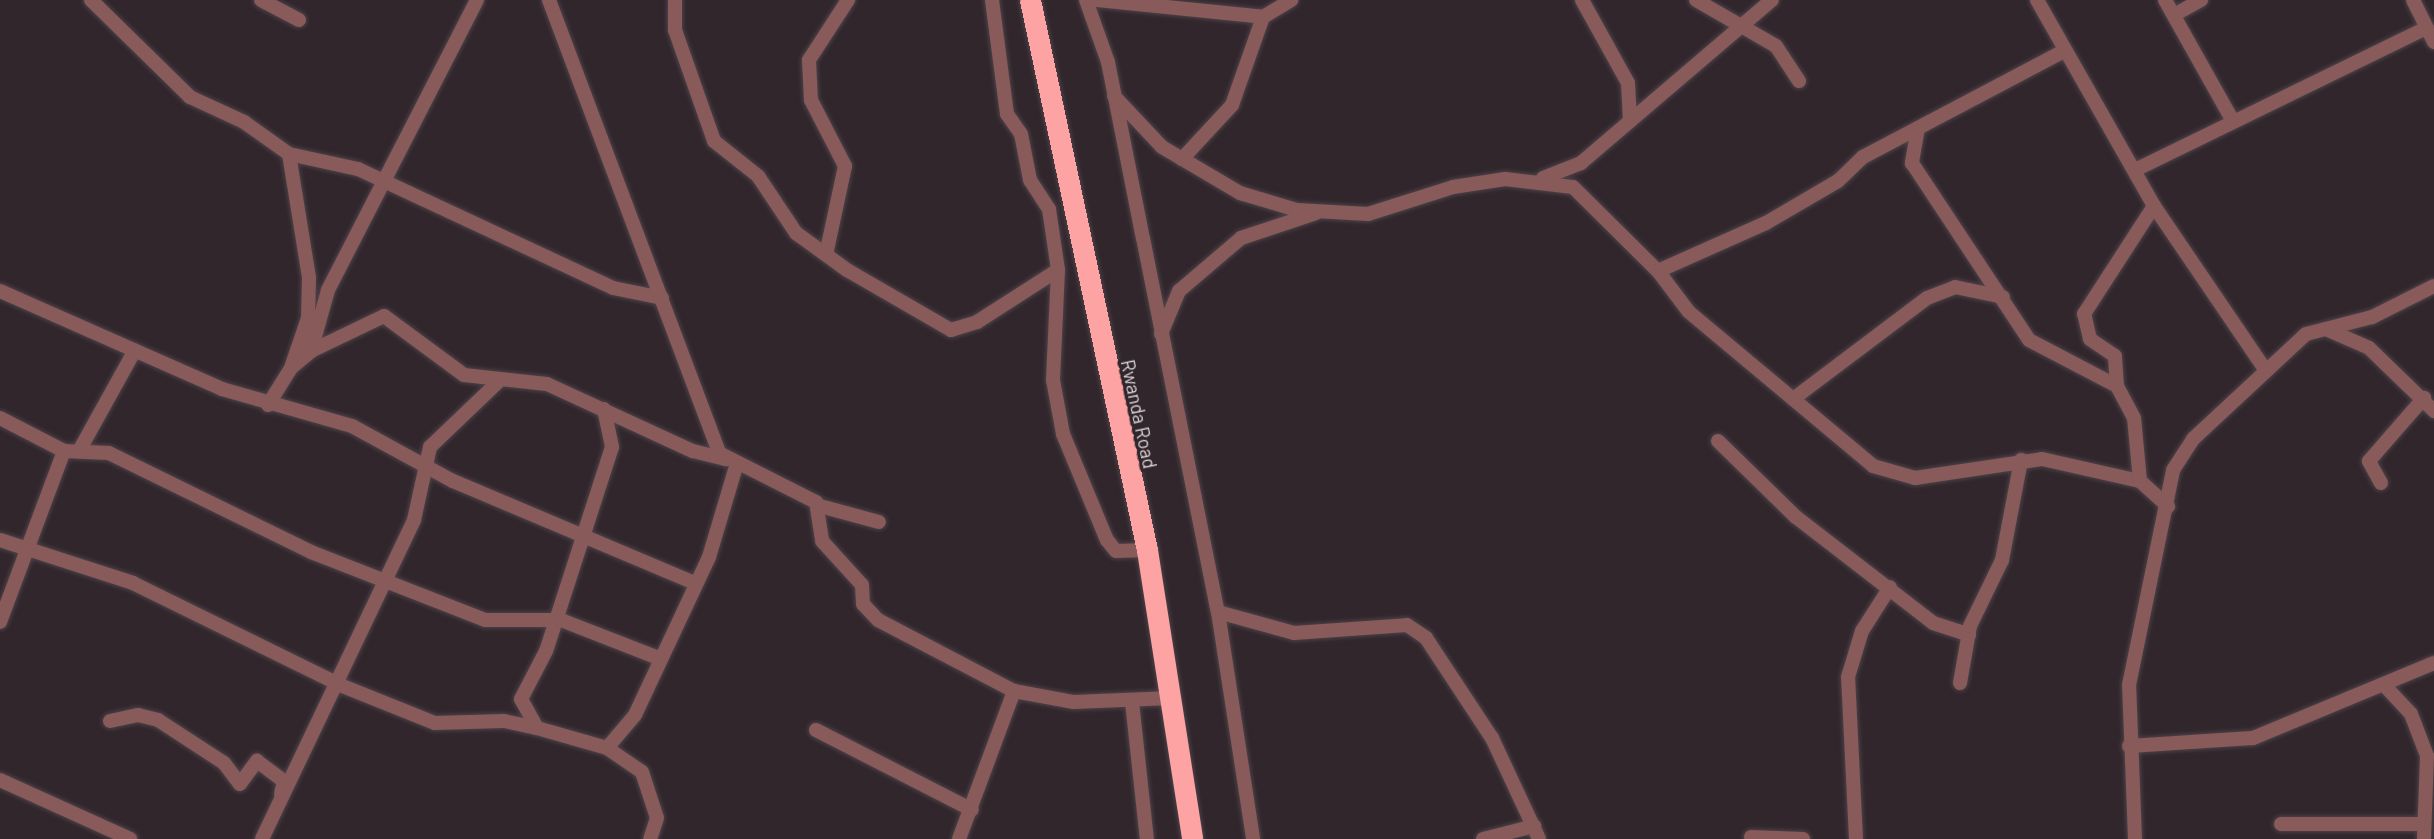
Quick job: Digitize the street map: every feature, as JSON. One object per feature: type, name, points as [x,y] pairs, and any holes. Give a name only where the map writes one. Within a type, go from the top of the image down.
[{"type":"highway","name":"Rwanda Road","points":[[1030,0],[1147,550],[1192,839]]},
{"type":"street","points":[[91,0],[190,97],[250,125],[289,154],[382,180],[613,288],[662,298]]},
{"type":"street","points":[[261,0],[299,20]]},
{"type":"street","points":[[311,351],[328,290],[382,180],[477,0]]},
{"type":"street","points":[[549,0],[625,215],[662,298],[713,442],[731,461],[731,499],[635,715],[607,748]]},
{"type":"street","points":[[675,0],[675,30],[714,141],[758,176],[796,233],[827,250],[847,270],[951,330],[978,322],[1058,270]]},
{"type":"street","points":[[827,250],[845,166],[811,100],[809,60],[848,0]]},
{"type":"street","points":[[992,0],[1007,114],[1021,134],[1030,180],[1047,204],[1058,270],[1053,380],[1066,444],[1107,540],[1116,551],[1147,550]]},
{"type":"street","points":[[1086,0],[1114,96],[1217,612],[1253,839]]},
{"type":"street","points":[[1097,0],[1263,17],[1292,0]]},
{"type":"street","points":[[1582,0],[1628,83],[1630,121]]},
{"type":"street","points":[[1696,0],[1744,23],[1776,46],[1799,81]]},
{"type":"street","points":[[1114,96],[1147,135],[1182,159],[1256,200],[1316,214],[1368,214],[1453,187],[1538,180],[1581,163],[1772,0]]},
{"type":"street","points":[[2037,0],[2062,52],[2135,170],[2154,206],[2266,371]]},
{"type":"street","points":[[2165,0],[2233,121]]},
{"type":"street","points":[[2174,15],[2201,0]]},
{"type":"street","points":[[2413,0],[2434,42]]},
{"type":"street","points":[[1182,159],[1232,105],[1263,17]]},
{"type":"street","points":[[2135,170],[2426,28]]},
{"type":"street","points":[[1658,271],[1766,223],[1918,128],[2062,52]]},
{"type":"street","points":[[1918,128],[1912,163],[2034,345],[2117,386]]},
{"type":"street","points":[[268,405],[291,368],[308,318],[309,278],[289,154]]},
{"type":"street","points":[[1538,180],[1585,193],[1658,271],[1689,312],[1793,399],[1833,439],[1893,476],[1930,477],[2021,460],[2074,464],[2140,481],[2168,506]]},
{"type":"street","points":[[2140,481],[2134,418],[2117,386],[2115,356],[2090,339],[2084,314],[2154,206]]},
{"type":"street","points":[[1160,337],[1179,291],[1241,238],[1316,214]]},
{"type":"street","points":[[2135,839],[2129,746],[2137,627],[2183,452],[2306,334],[2372,317],[2434,286]]},
{"type":"street","points":[[1793,399],[1927,298],[1955,287],[2003,297]]},
{"type":"street","points":[[0,291],[268,405],[352,426],[423,467],[694,583]]},
{"type":"street","points":[[291,368],[311,351],[384,316],[454,370],[497,383],[547,384],[693,452],[731,461],[777,477],[820,506],[879,522]]},
{"type":"street","points":[[2326,329],[2369,348],[2424,398],[2434,411]]},
{"type":"street","points":[[0,621],[72,451],[135,350]]},
{"type":"street","points":[[262,839],[340,685],[414,520],[423,467],[437,438],[497,383]]},
{"type":"street","points":[[2381,483],[2370,461],[2424,398]]},
{"type":"street","points":[[537,728],[521,699],[546,651],[553,619],[612,447],[604,409]]},
{"type":"street","points":[[0,418],[72,451],[109,453],[311,552],[388,578],[485,620],[553,619],[661,659]]},
{"type":"street","points":[[1718,441],[1796,517],[1940,628],[1969,635]]},
{"type":"street","points":[[1959,683],[1969,635],[2002,560],[2021,460]]},
{"type":"street","points":[[820,506],[822,541],[862,585],[869,614],[1014,691],[1074,702],[1132,702],[1171,698]]},
{"type":"street","points":[[0,540],[134,583],[340,685],[435,723],[504,721],[607,748],[647,778],[657,822],[650,839]]},
{"type":"street","points":[[1856,839],[1847,677],[1861,631],[1890,587]]},
{"type":"street","points":[[1217,612],[1294,633],[1407,625],[1426,638],[1492,738],[1536,833],[1483,839]]},
{"type":"street","points":[[2129,746],[2253,738],[2385,686],[2434,663]]},
{"type":"street","points":[[2385,686],[2411,714],[2427,756],[2430,796],[2423,824],[2424,839]]},
{"type":"street","points":[[959,839],[1014,691]]},
{"type":"street","points":[[1132,702],[1147,839]]},
{"type":"street","points":[[110,721],[138,715],[158,720],[224,763],[240,784],[257,761],[284,781],[277,809]]},
{"type":"street","points":[[816,730],[972,810]]},
{"type":"street","points":[[0,780],[131,839]]},
{"type":"street","points":[[2281,824],[2423,824]]},
{"type":"street","points":[[1751,837],[1803,839]]}]
